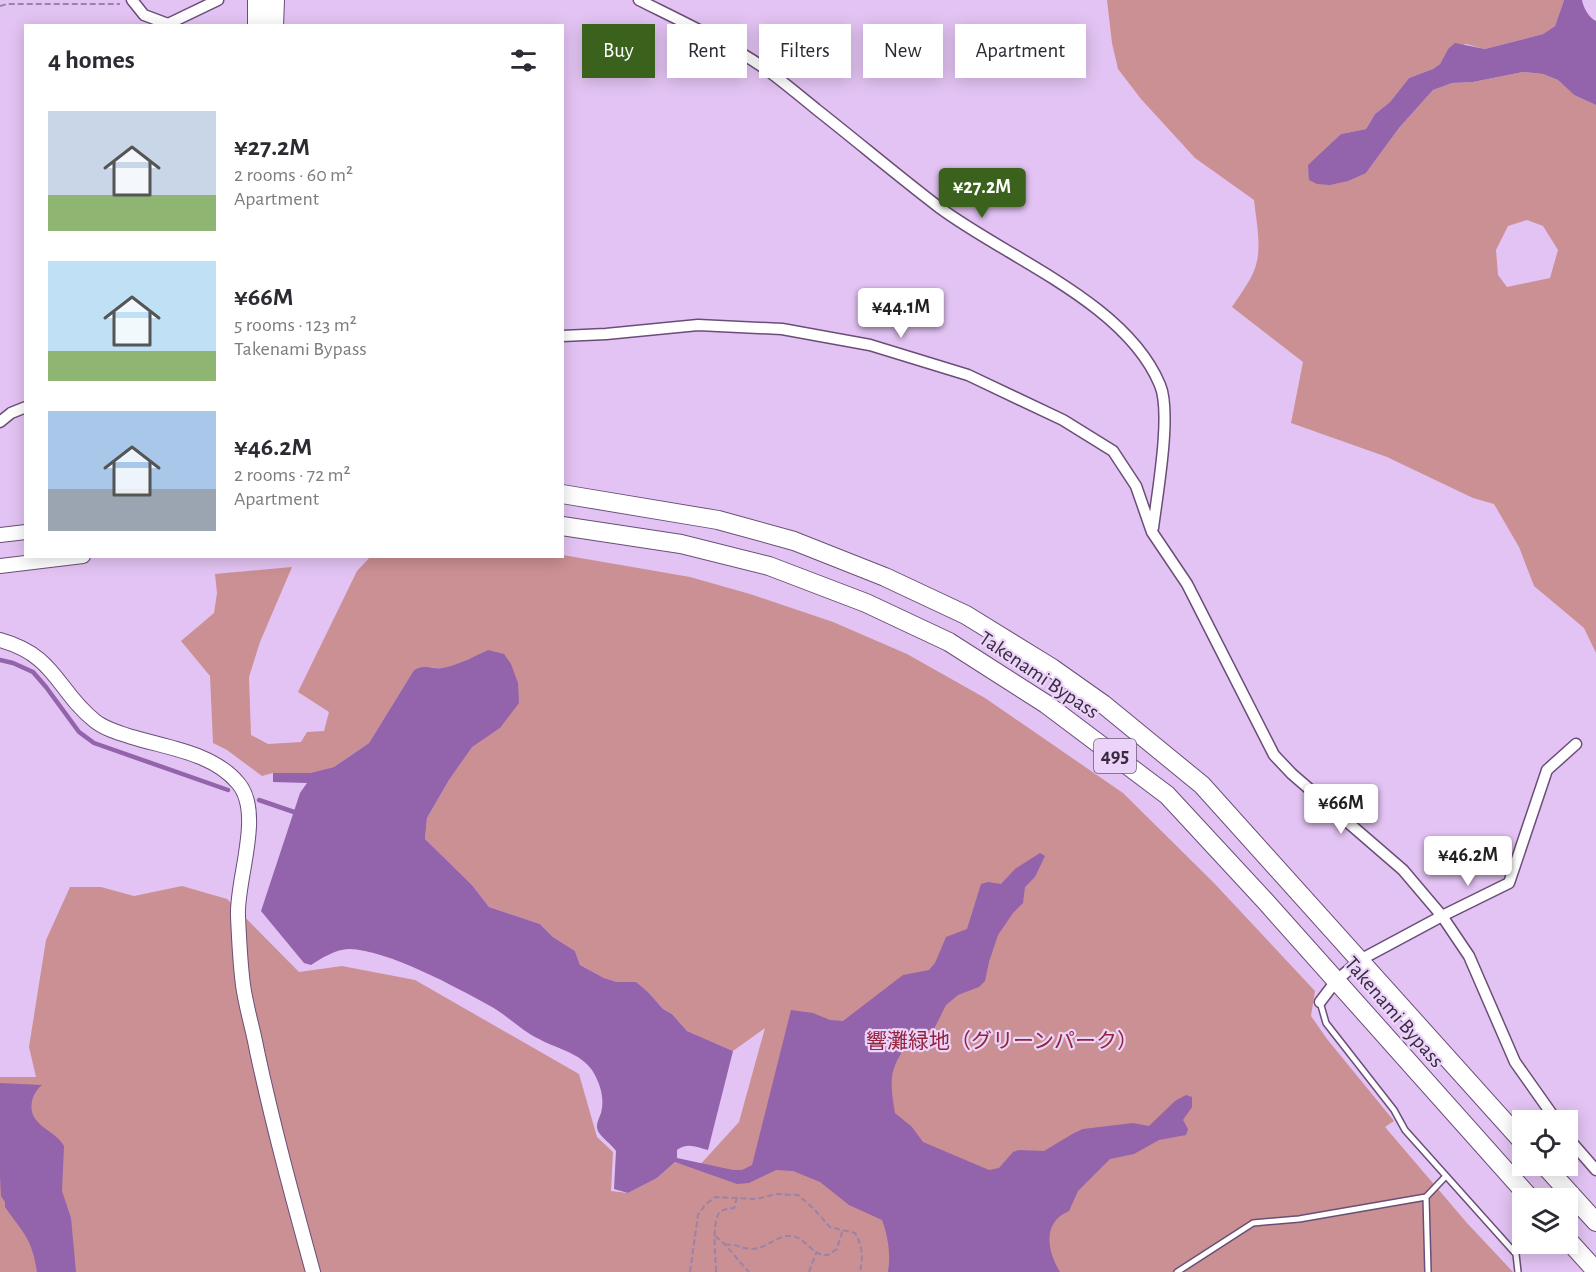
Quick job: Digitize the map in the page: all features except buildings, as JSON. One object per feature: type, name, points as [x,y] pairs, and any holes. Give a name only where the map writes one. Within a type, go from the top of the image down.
[{"type":"highway","points":[[257,0],[257,24]]},
{"type":"highway","points":[[274,24],[275,0]]},
{"type":"highway","name":"Takenami Bypass","points":[[564,494],[718,519],[794,542],[885,577],[966,615],[1052,668],[1104,704],[1202,785],[1512,1130]]},
{"type":"highway","name":"Takenami Bypass","points":[[564,526],[681,544],[769,566],[866,603],[949,642],[1046,704],[1167,795],[1267,903],[1521,1188]]},
{"type":"highway","points":[[1554,1176],[1596,1222]]},
{"type":"highway","points":[[1578,1251],[1596,1271]]},
{"type":"street","points":[[134,2],[144,15],[168,24],[218,0]]},
{"type":"street","points":[[639,0],[706,34],[763,68],[941,209],[1066,287],[1097,309],[1125,334],[1149,363],[1161,386],[1166,412],[1152,532]]},
{"type":"street","points":[[564,336],[698,325],[782,329],[870,345],[968,375],[1063,420],[1113,451],[1136,486],[1152,532],[1187,584],[1274,755],[1292,774],[1403,870],[1442,916],[1469,956],[1515,1062],[1549,1110]]},
{"type":"street","points":[[0,422],[11,413],[24,408]]},
{"type":"street","points":[[0,535],[24,532]]},
{"type":"street","points":[[0,566],[66,558]]},
{"type":"street","points":[[0,640],[32,653],[46,663],[79,706],[96,722],[117,733],[204,758],[224,768],[241,785],[248,803],[248,828],[238,913],[243,985],[270,1111],[313,1272]]},
{"type":"street","points":[[1320,1002],[1336,981],[1360,960],[1509,883],[1547,770],[1576,744]]},
{"type":"street","points":[[1578,1149],[1596,1170]]},
{"type":"lane","points":[[1320,1002],[1326,1023],[1394,1110],[1405,1130],[1516,1254],[1518,1272]]},
{"type":"lane","points":[[1177,1272],[1253,1223],[1299,1219],[1426,1197],[1446,1176]]},
{"type":"lane","points":[[1426,1197],[1428,1272]]},
{"type":"path","points":[[0,6],[134,2]]},
{"type":"path","points":[[690,1272],[698,1215],[705,1205],[715,1197],[757,1199],[776,1194],[798,1195],[830,1227],[855,1233],[863,1258],[860,1272]]},
{"type":"path","points":[[716,1272],[715,1236],[718,1214],[721,1210],[734,1208],[737,1197]]},
{"type":"path","points":[[725,1245],[735,1244],[753,1249],[789,1235],[799,1239],[816,1253],[824,1255],[834,1251],[843,1229]]},
{"type":"path","points":[[715,1236],[748,1272]]},
{"type":"path","points":[[809,1272],[816,1253]]},
{"type":"green space","points":[[1107,0],[1564,0],[1555,26],[1543,34],[1485,49],[1466,44],[1448,49],[1440,64],[1409,78],[1390,102],[1375,114],[1366,129],[1341,134],[1333,142],[1366,173],[1399,128],[1433,90],[1452,83],[1473,82],[1523,72],[1543,74],[1558,80],[1574,95],[1596,105],[1596,653],[1584,628],[1534,586],[1519,547],[1494,504],[1473,498],[1387,457],[1291,423],[1303,362],[1232,307],[1250,279],[1257,261],[1258,238],[1254,200],[1195,158],[1141,99],[1118,69],[1112,43]],"holes":[[[1527,220],[1543,226],[1558,250],[1550,278],[1507,287],[1498,275],[1496,250],[1508,226]]]},
{"type":"green space","name":"響灘緑地（グリーンパーク）","points":[[564,555],[690,577],[833,622],[907,654],[985,698],[1123,793],[1214,883],[1315,991],[1311,1016],[1394,1121],[1385,1127],[1467,1223],[1513,1272],[0,1272],[0,1077],[36,1077],[29,1047],[46,940],[70,887],[101,887],[134,896],[182,886],[227,899],[299,972],[342,966],[415,980],[579,1074],[597,1137],[613,1152],[611,1191],[628,1193],[657,1178],[675,1162],[697,1168],[739,1122],[765,1028],[733,1051],[687,1031],[672,1014],[663,1009],[649,993],[636,983],[617,982],[604,978],[580,965],[575,951],[553,937],[540,924],[489,907],[472,885],[425,839],[427,818],[449,780],[472,746],[500,728],[471,658],[447,668],[424,667],[414,670],[369,743],[334,767],[310,773],[273,773],[262,776],[227,750],[213,743],[210,676],[181,641],[214,613],[217,593],[215,574],[292,567],[260,642],[249,677],[251,735],[268,744],[301,742],[307,732],[324,731],[329,712],[298,692],[357,571],[369,558],[564,558]]},
{"type":"shaded area","points":[[1564,0],[1582,0],[1587,12],[1596,21],[1596,105],[1574,95],[1558,80],[1543,74],[1523,72],[1473,82],[1452,83],[1433,90],[1399,128],[1366,173],[1348,181],[1330,185],[1317,184],[1309,180],[1308,165],[1341,134],[1366,129],[1375,114],[1390,102],[1409,78],[1440,64],[1448,49],[1455,43],[1485,49],[1543,34],[1555,26]]},
{"type":"shaded area","points":[[488,650],[504,654],[511,664],[518,683],[519,703],[500,728],[472,747],[449,780],[427,818],[425,839],[472,885],[489,907],[540,924],[553,937],[575,951],[580,965],[617,982],[636,982],[663,1009],[672,1014],[687,1031],[733,1051],[708,1150],[685,1146],[677,1150],[677,1158],[733,1170],[742,1170],[752,1165],[791,1010],[843,1021],[903,975],[929,970],[935,963],[946,937],[967,929],[981,884],[988,882],[1001,884],[1015,869],[1040,853],[1045,856],[1035,877],[1025,887],[1023,903],[998,935],[985,981],[979,987],[958,995],[946,1005],[934,1029],[915,1033],[896,1062],[892,1079],[895,1113],[912,1127],[923,1142],[989,1170],[999,1168],[1013,1152],[1019,1150],[1044,1151],[1083,1129],[1133,1123],[1149,1126],[1175,1101],[1186,1095],[1192,1097],[1192,1107],[1183,1120],[1188,1129],[1186,1135],[1159,1140],[1134,1154],[1110,1159],[1078,1191],[1069,1211],[1054,1222],[1051,1230],[1050,1246],[1060,1272],[888,1272],[888,1246],[882,1220],[849,1205],[820,1182],[793,1171],[776,1170],[749,1183],[737,1184],[675,1162],[657,1178],[628,1193],[614,1189],[616,1151],[597,1129],[602,1107],[601,1091],[592,1070],[581,1059],[534,1037],[492,1007],[460,990],[422,971],[383,956],[344,949],[329,954],[311,965],[304,963],[261,911],[300,793],[307,783],[273,782],[273,773],[310,773],[334,767],[369,743],[414,670],[422,667],[448,667]]},
{"type":"shaded area","points":[[0,1083],[42,1085],[34,1096],[32,1109],[38,1122],[64,1146],[62,1191],[71,1218],[76,1272],[37,1272],[29,1243],[5,1207],[1,1196],[0,1176]]},
{"type":"waterway","points":[[0,660],[33,672],[79,732],[94,743],[228,790]]},
{"type":"waterway","points":[[259,800],[294,812]]}]
